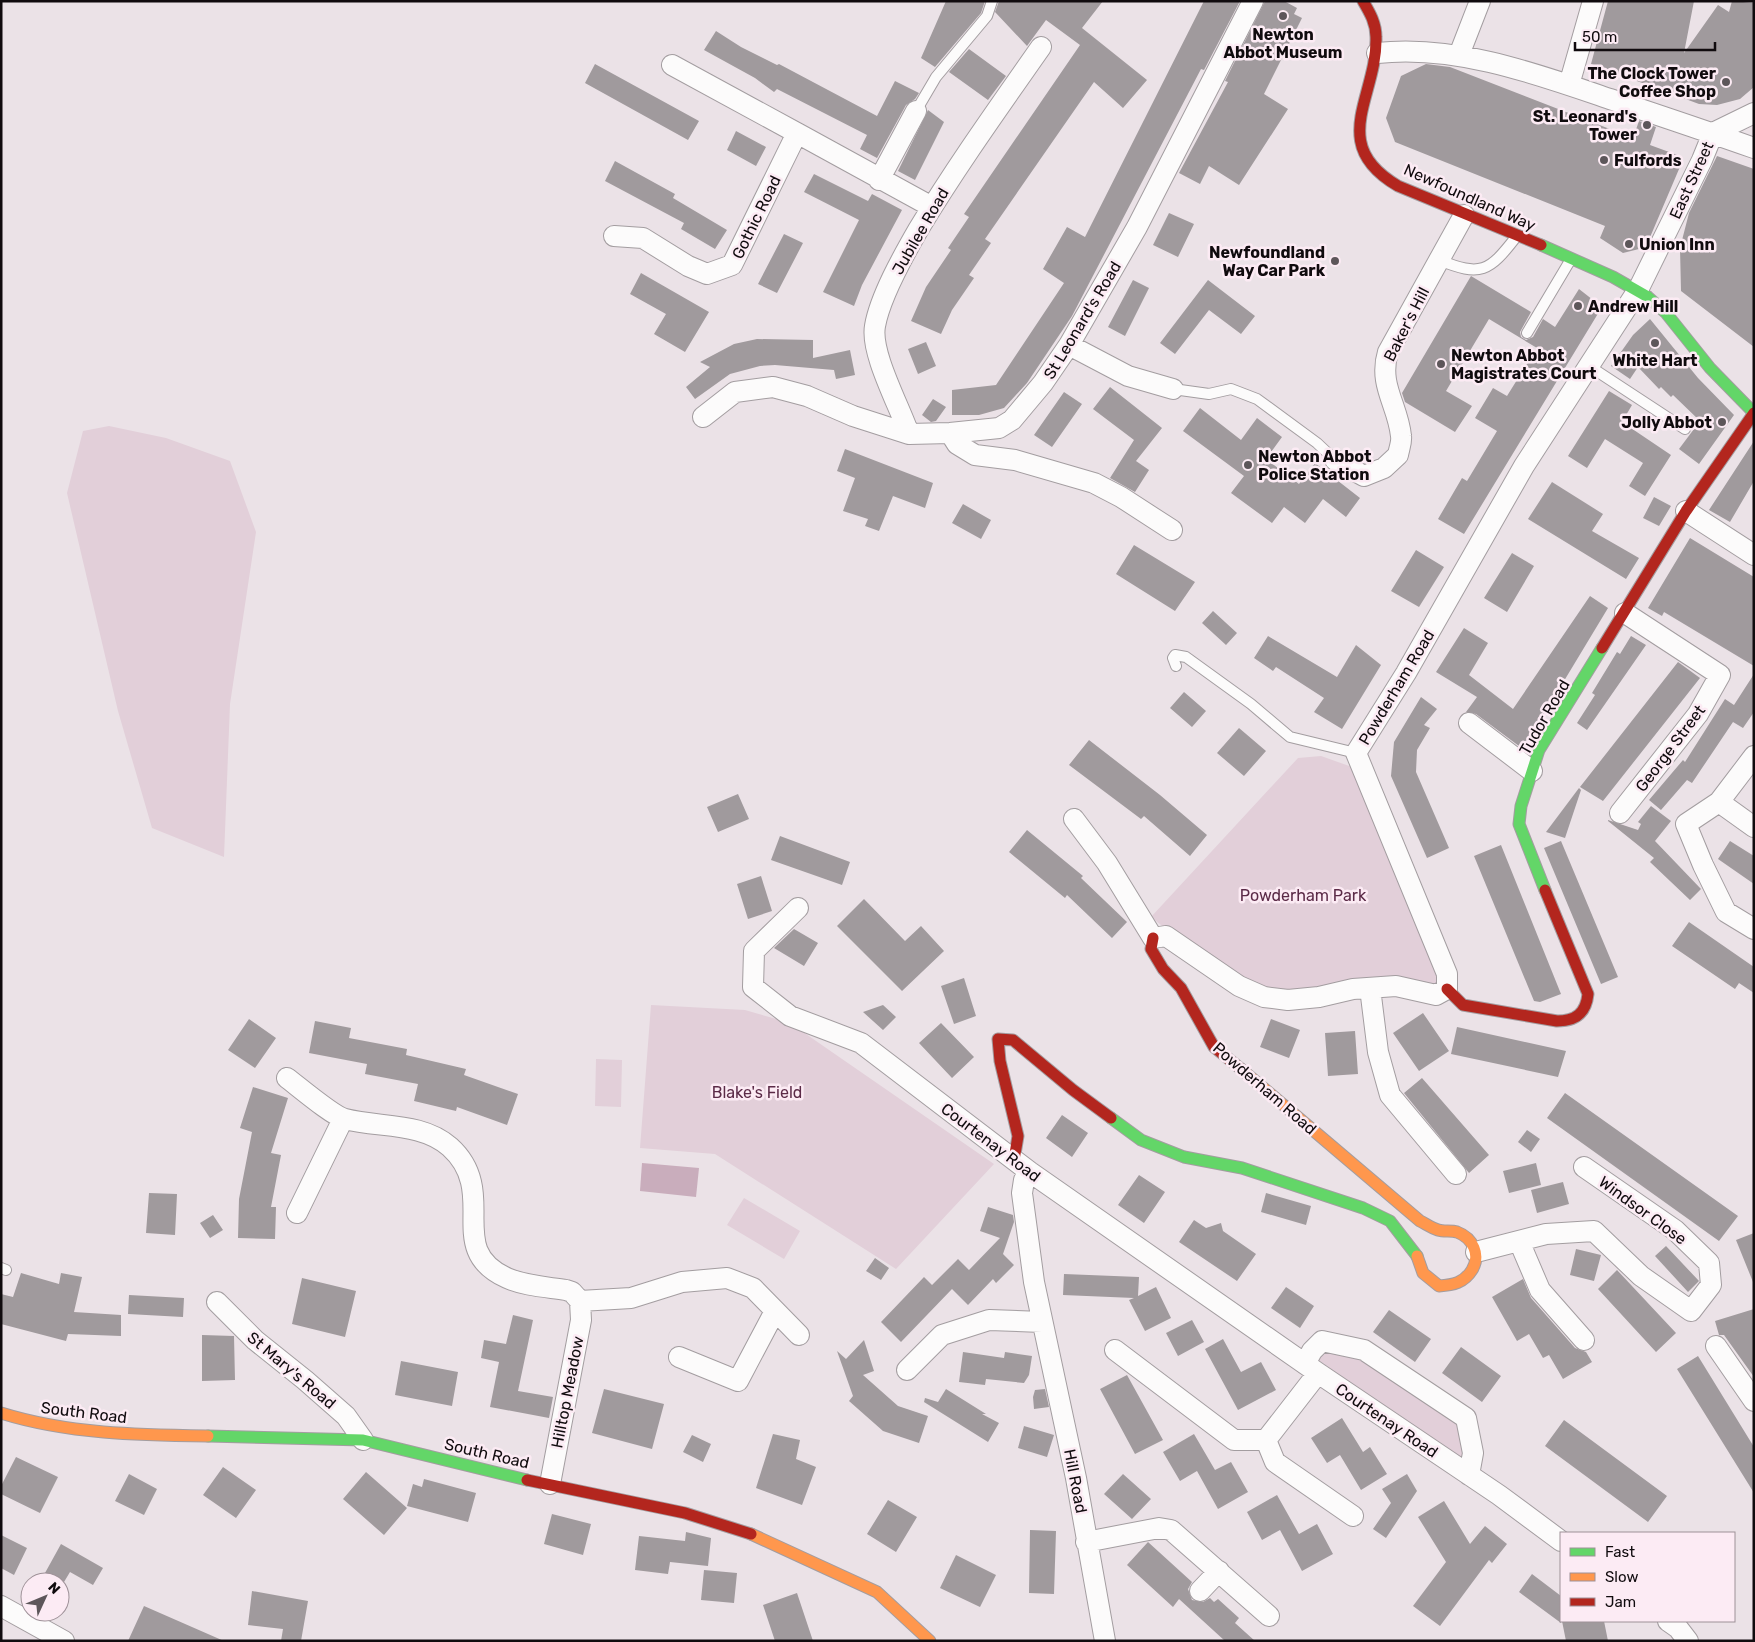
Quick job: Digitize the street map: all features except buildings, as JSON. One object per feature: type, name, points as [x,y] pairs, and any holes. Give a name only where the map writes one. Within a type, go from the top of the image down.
[{"type":"street","name":"St Leonard's Road","points":[[703,417],[734,392],[772,386],[807,396],[854,416],[909,434],[950,433],[999,428],[1012,420],[1044,383],[1069,345],[1137,227],[1253,1]]},
{"type":"street","points":[[1460,55],[1480,1]]},
{"type":"street","points":[[1569,84],[1593,1]]},
{"type":"street","points":[[1372,4],[1377,53],[1406,49],[1460,55],[1569,84],[1754,148]]},
{"type":"street","name":"Jubilee Road","points":[[909,434],[884,373],[875,345],[875,327],[898,265],[932,207],[979,135],[1041,47]]},
{"type":"street","name":"Newfoundland Way","points":[[1377,53],[1363,104],[1360,126],[1361,149],[1380,174],[1402,187],[1464,215],[1570,259],[1638,290]]},
{"type":"street","points":[[672,65],[879,180],[932,207]]},
{"type":"street","points":[[879,180],[916,111]]},
{"type":"street","points":[[1712,133],[1754,113]]},
{"type":"street","name":"East Street","points":[[1638,290],[1702,160],[1712,133]]},
{"type":"street","name":"Gothic Road","points":[[614,236],[643,238],[688,266],[708,274],[732,265],[797,134]]},
{"type":"street","name":"Baker's Hill","points":[[1334,460],[1364,476],[1384,468],[1398,455],[1402,436],[1387,391],[1384,365],[1388,352],[1464,215]]},
{"type":"street","points":[[1638,290],[1668,312],[1705,362],[1754,413]]},
{"type":"street","name":"Powderham Road","points":[[1447,990],[1447,974],[1356,753],[1406,673],[1524,466],[1638,290]]},
{"type":"street","points":[[1069,345],[1128,376],[1173,389]]},
{"type":"street","name":"Tudor Road","points":[[1447,990],[1463,1005],[1557,1021],[1570,1022],[1580,1016],[1588,1006],[1588,994],[1519,824],[1521,806],[1539,750],[1686,511],[1754,413]]},
{"type":"street","points":[[950,433],[957,444],[975,455],[1015,460],[1094,483],[1122,497],[1172,530]]},
{"type":"street","points":[[1686,511],[1754,555]]},
{"type":"street","name":"George Street","points":[[1620,813],[1698,714],[1720,675],[1625,613]]},
{"type":"street","points":[[1469,723],[1532,771]]},
{"type":"street","points":[[1754,756],[1720,802],[1686,824],[1702,865],[1726,912],[1754,930]]},
{"type":"street","points":[[1720,802],[1754,827]]},
{"type":"street","points":[[1074,819],[1107,863],[1153,938],[1166,936],[1239,986],[1264,997],[1288,1000],[1396,986],[1436,995],[1447,990]]},
{"type":"street","name":"Courtenay Road","points":[[798,908],[754,951],[753,987],[790,1016],[861,1043],[1030,1172],[1499,1495],[1560,1540]]},
{"type":"street","name":"Powderham Road","points":[[1153,938],[1151,949],[1159,962],[1181,988],[1214,1047],[1420,1221],[1438,1230],[1456,1232],[1469,1239],[1476,1252]]},
{"type":"street","points":[[1370,988],[1378,1052],[1390,1095],[1456,1174]]},
{"type":"street","points":[[1014,1160],[1018,1136],[1000,1061],[998,1039],[1013,1040],[1073,1090],[1141,1140],[1184,1157],[1242,1168],[1300,1186],[1390,1221],[1416,1254],[1423,1273],[1439,1286],[1455,1286],[1468,1276],[1475,1264],[1476,1252]]},
{"type":"street","points":[[287,1078],[343,1119],[417,1130],[443,1141],[460,1158],[472,1183],[473,1233],[480,1252],[487,1263],[507,1278],[566,1290],[572,1292],[580,1301],[631,1298],[682,1282],[727,1278],[754,1288],[799,1336]]},
{"type":"street","points":[[297,1213],[343,1119]]},
{"type":"street","name":"Windsor Close","points":[[1476,1252],[1546,1234],[1594,1230],[1640,1276],[1691,1311],[1711,1285],[1710,1263],[1676,1230],[1584,1167]]},
{"type":"street","name":"Hill Road","points":[[1030,1172],[1024,1180],[1022,1192],[1034,1282],[1076,1478],[1104,1641]]},
{"type":"street","points":[[1519,1241],[1540,1290],[1584,1340]]},
{"type":"street","name":"Hilltop Meadow","points":[[550,1484],[581,1320],[580,1301]]},
{"type":"street","name":"St Mary's Road","points":[[217,1302],[255,1340],[306,1380],[346,1416],[364,1440]]},
{"type":"street","points":[[679,1357],[738,1381],[775,1311]]},
{"type":"street","points":[[907,1370],[942,1335],[989,1320],[1042,1322]]},
{"type":"street","points":[[1266,1440],[1312,1368],[1312,1351],[1322,1341],[1364,1350],[1466,1418],[1473,1453],[1469,1475]]},
{"type":"street","points":[[1716,1346],[1754,1401]]},
{"type":"street","points":[[1115,1350],[1234,1440],[1266,1440]]},
{"type":"street","name":"South Road","points":[[1,1413],[27,1421],[117,1434],[364,1440],[550,1484],[685,1513],[754,1535],[877,1592],[930,1641]]},
{"type":"street","points":[[1266,1440],[1276,1462],[1353,1516]]},
{"type":"street","points":[[1086,1542],[1144,1530],[1159,1528],[1171,1530],[1269,1616]]},
{"type":"street","points":[[1200,1590],[1218,1571]]},
{"type":"street","points":[[1,1606],[64,1641]]},
{"type":"street","points":[[1669,1622],[1678,1628],[1688,1641]]},
{"type":"lane","points":[[916,111],[936,77],[987,16],[992,1]]},
{"type":"lane","points":[[1438,260],[1462,270],[1475,271],[1485,268],[1499,259],[1516,236]]},
{"type":"lane","points":[[1527,334],[1570,259]]},
{"type":"lane","points":[[1589,366],[1685,429]]},
{"type":"lane","points":[[1173,389],[1209,394],[1231,389],[1257,399],[1317,443],[1334,460]]},
{"type":"lane","points":[[1176,666],[1173,658],[1175,655],[1186,657],[1251,704],[1290,737],[1356,753]]},
{"type":"green space","points":[[109,426],[166,438],[230,461],[256,532],[230,704],[224,857],[152,828],[118,711],[67,493],[83,431]]},
{"type":"green space","name":"Powderham Park","points":[[1321,756],[1352,767],[1440,974],[1439,984],[1431,988],[1279,992],[1243,980],[1171,933],[1151,917],[1298,758]]},
{"type":"green space","name":"Blake's Field","points":[[651,1005],[745,1010],[790,1023],[994,1164],[896,1269],[715,1154],[640,1148]]},
{"type":"green space","points":[[596,1059],[622,1060],[621,1107],[595,1106]]},
{"type":"green space","points":[[744,1198],[800,1231],[784,1259],[727,1225]]},
{"type":"green space","points":[[1327,1350],[1362,1356],[1456,1422],[1466,1450],[1461,1461],[1317,1359]]},
{"type":"shaded area","points":[[642,1163],[699,1168],[696,1197],[640,1191]]},
{"type":"traffic: fast","points":[[1541,245],[1613,277],[1648,297],[1666,313],[1710,368],[1754,413]]},
{"type":"traffic: fast","points":[[1545,890],[1519,824],[1521,806],[1539,750],[1602,648]]},
{"type":"traffic: fast","points":[[1111,1118],[1141,1140],[1184,1157],[1242,1168],[1363,1208],[1390,1221],[1417,1256]]},
{"type":"traffic: fast","points":[[208,1436],[363,1440],[527,1480]]},
{"type":"traffic: slow","points":[[1241,1069],[1420,1221],[1438,1230],[1457,1232],[1467,1238],[1474,1248],[1476,1259],[1472,1270],[1462,1281],[1439,1286],[1423,1273],[1417,1256]]},
{"type":"traffic: slow","points":[[1,1413],[52,1425],[104,1432],[208,1436]]},
{"type":"traffic: slow","points":[[751,1534],[877,1592],[930,1641]]},
{"type":"traffic: jam","points":[[1363,1],[1374,23],[1376,37],[1375,59],[1361,118],[1360,136],[1364,153],[1376,170],[1398,186],[1541,245]]},
{"type":"traffic: jam","points":[[1602,648],[1686,511],[1754,413]]},
{"type":"traffic: jam","points":[[1447,989],[1463,1005],[1557,1021],[1564,1021],[1579,1015],[1585,1006],[1588,994],[1545,890]]},
{"type":"traffic: jam","points":[[1153,938],[1151,949],[1163,969],[1181,988],[1214,1047],[1241,1069]]},
{"type":"traffic: jam","points":[[1014,1160],[1018,1136],[1000,1061],[998,1039],[1013,1040],[1073,1090],[1111,1118]]},
{"type":"traffic: jam","points":[[527,1480],[685,1513],[751,1534]]},
{"type":"place","name":"Newton Abbot Museum","points":[[1283,16]]},
{"type":"place","name":"The Clock Tower Coffee Shop","points":[[1726,82]]},
{"type":"place","name":"St. Leonard's Tower","points":[[1647,125]]},
{"type":"place","name":"Fulfords","points":[[1604,160]]},
{"type":"place","name":"Union Inn","points":[[1629,244]]},
{"type":"place","name":"Newfoundland Way Car Park","points":[[1335,261]]},
{"type":"place","name":"Andrew Hill","points":[[1578,306]]},
{"type":"place","name":"White Hart","points":[[1655,343]]},
{"type":"place","name":"Newton Abbot Magistrates Court","points":[[1441,364]]},
{"type":"place","name":"Jolly Abbot","points":[[1722,422]]},
{"type":"place","name":"Newton Abbot Police Station","points":[[1248,465]]}]
